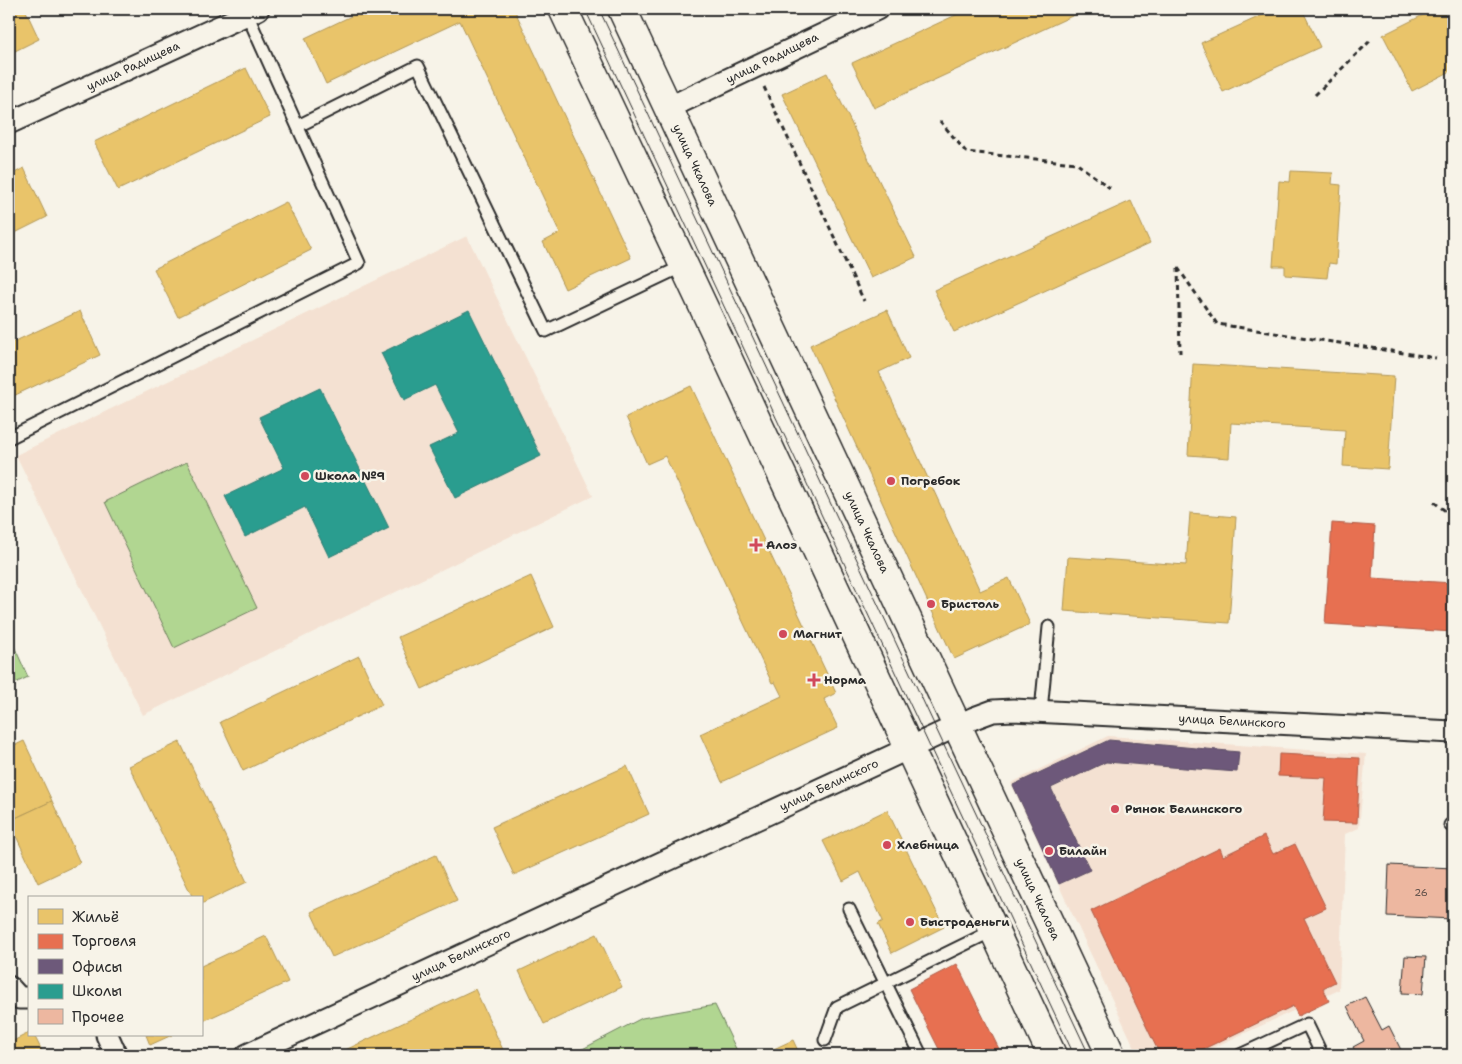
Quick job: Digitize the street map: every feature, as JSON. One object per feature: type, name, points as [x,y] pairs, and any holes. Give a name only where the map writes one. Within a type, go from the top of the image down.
[{"type":"main road","points":[[563,9],[1052,1055]]},
{"type":"main road","name":"улица Чкалова","points":[[622,9],[1111,1055]]},
{"type":"street","name":"улица Радищева","points":[[668,108],[876,9]]},
{"type":"street","name":"улица Радищева","points":[[9,123],[253,11]]},
{"type":"street","name":"улица Белинского","points":[[246,1055],[908,748],[993,711],[1041,711],[1453,732]]},
{"type":"street","points":[[107,1036],[116,1055]]},
{"type":"lane","points":[[9,438],[359,263],[298,126],[253,11]]},
{"type":"lane","points":[[298,126],[418,66],[546,331],[683,266]]},
{"type":"lane","points":[[1041,711],[1049,626]]},
{"type":"lane","points":[[849,909],[921,1055]]},
{"type":"lane","points":[[825,1040],[837,1007],[994,930]]},
{"type":"lane","points":[[1240,1055],[1307,1024],[1322,1055]]},
{"type":"path","points":[[1315,95],[1370,41]]},
{"type":"path","points":[[754,67],[864,302]]},
{"type":"path","points":[[940,121],[966,152],[1076,163],[1110,188]]},
{"type":"path","points":[[1180,353],[1178,268],[1217,324],[1436,358]]},
{"type":"path","points":[[1434,502],[1453,517]]},
{"type":"shaded area","name":"Школа №9","points":[[467,236],[593,496],[143,715],[16,455]]},
{"type":"shaded area","points":[[1108,736],[1366,754],[1359,828],[1345,834],[1339,990],[1197,1055],[1138,1055],[1011,783]]},
{"type":"green space","points":[[187,462],[257,608],[174,648],[105,502]]},
{"type":"green space","points":[[9,635],[28,677],[9,686]]},
{"type":"green space","points":[[715,1005],[739,1055],[571,1055],[642,1018]]},
{"type":"building: Жильё","points":[[9,9],[25,9],[39,39],[9,54]]},
{"type":"building: Жильё","points":[[366,9],[514,9],[631,258],[565,289],[543,242],[560,233],[460,21],[326,84],[305,38]]},
{"type":"building: Жильё","points":[[969,9],[1087,9],[874,108],[852,63]]},
{"type":"building: Жильё","points":[[1276,9],[1302,9],[1320,47],[1223,92],[1201,43]]},
{"type":"building: Жильё","points":[[1435,9],[1453,9],[1453,70],[1412,91],[1383,35]]},
{"type":"building: Жильё","points":[[246,68],[270,117],[118,190],[94,142]]},
{"type":"building: Жильё","points":[[827,73],[916,257],[871,278],[782,94]]},
{"type":"building: Жильё","points":[[24,168],[47,217],[9,236],[9,176]]},
{"type":"building: Жильё","points":[[1291,171],[1333,173],[1332,184],[1341,185],[1336,264],[1329,263],[1327,278],[1285,275],[1285,266],[1273,266],[1279,181],[1290,182]]},
{"type":"building: Жильё","points":[[1131,201],[1150,243],[954,332],[934,290]]},
{"type":"building: Жильё","points":[[286,202],[311,250],[178,317],[154,269]]},
{"type":"building: Жильё","points":[[887,310],[909,358],[879,372],[980,591],[1009,578],[1030,624],[954,659],[810,345]]},
{"type":"building: Жильё","points":[[80,311],[100,355],[9,398],[9,344]]},
{"type":"building: Жильё","points":[[1193,364],[1394,376],[1388,469],[1343,466],[1345,430],[1231,423],[1229,458],[1188,455]]},
{"type":"building: Жильё","points":[[691,386],[836,693],[824,699],[838,728],[722,782],[700,734],[782,696],[775,682],[772,683],[665,456],[647,464],[626,417]]},
{"type":"building: Жильё","points":[[1190,513],[1236,517],[1229,623],[1064,611],[1068,557],[1186,565]]},
{"type":"building: Жильё","points":[[531,576],[554,627],[422,689],[398,637]]},
{"type":"building: Жильё","points":[[359,656],[382,705],[243,771],[220,722]]},
{"type":"building: Жильё","points":[[24,741],[52,801],[9,821],[9,748]]},
{"type":"building: Жильё","points":[[180,742],[247,882],[202,904],[202,896],[192,896],[129,766]]},
{"type":"building: Жильё","points":[[627,766],[649,814],[514,875],[492,827]]},
{"type":"building: Жильё","points":[[52,801],[80,863],[38,883],[9,821]]},
{"type":"building: Жильё","points":[[887,810],[944,927],[892,953],[878,924],[883,921],[860,872],[843,881],[823,841]]},
{"type":"building: Жильё","points":[[436,855],[457,901],[332,957],[311,912]]},
{"type":"building: Жильё","points":[[597,934],[622,987],[544,1024],[519,971]]},
{"type":"building: Жильё","points":[[266,936],[288,982],[202,1022],[202,966]]},
{"type":"building: Жильё","points":[[475,989],[504,1052],[497,1055],[463,1055],[462,1052],[454,1055],[341,1055],[339,1053]]},
{"type":"building: Жильё","points":[[28,1034],[28,1036],[34,1036],[44,1055],[9,1055],[9,1043]]},
{"type":"building: Жильё","points":[[146,1036],[170,1036],[150,1045]]},
{"type":"building: Жильё","points":[[793,1040],[800,1055],[761,1055]]},
{"type":"building: Торговля","points":[[1332,523],[1375,526],[1372,578],[1453,583],[1453,632],[1325,624]]},
{"type":"building: Торговля","points":[[1279,754],[1360,758],[1357,823],[1323,822],[1326,778],[1278,776]]},
{"type":"building: Торговля","points":[[1264,836],[1273,854],[1295,844],[1326,908],[1304,918],[1335,982],[1323,988],[1329,1001],[1298,1016],[1293,1006],[1191,1055],[1160,1055],[1091,911],[1220,848],[1223,856]]},
{"type":"building: Торговля","points":[[957,964],[1002,1055],[942,1055],[909,989]]},
{"type":"building: Офисы","points":[[1109,740],[1239,752],[1237,772],[1106,762],[1051,788],[1090,870],[1059,884],[1013,785]]},
{"type":"building: Школы","points":[[469,310],[541,456],[455,498],[429,447],[459,433],[435,385],[404,400],[381,353]]},
{"type":"building: Школы","points":[[320,388],[389,528],[329,557],[305,507],[245,537],[225,496],[284,468],[259,417]]},
{"type":"building: Прочее","points":[[1389,865],[1453,868],[1453,919],[1387,916]]},
{"type":"building: Прочее","points":[[1405,956],[1426,957],[1423,994],[1402,993]]},
{"type":"building: Прочее","points":[[1365,997],[1382,1030],[1389,1026],[1401,1050],[1390,1055],[1357,1055],[1353,1047],[1364,1041],[1347,1006]]},
{"type":"tram line","points":[[585,9],[1074,1055]]},
{"type":"tram line","points":[[599,9],[1089,1055]]},
{"type":"place","name":"Школа №9","points":[[305,476]]},
{"type":"place","name":"Погребок","points":[[891,481]]},
{"type":"place","name":"Алоэ","points":[[756,545]]},
{"type":"place","name":"Бристоль","points":[[931,604]]},
{"type":"place","name":"Магнит","points":[[783,634]]},
{"type":"place","name":"Норма","points":[[814,680]]},
{"type":"place","name":"Рынок Белинского","points":[[1115,809]]},
{"type":"place","name":"Хлебница","points":[[887,845]]},
{"type":"place","name":"Билайн","points":[[1049,851]]},
{"type":"place","name":"Быстроденьги","points":[[910,922]]}]
